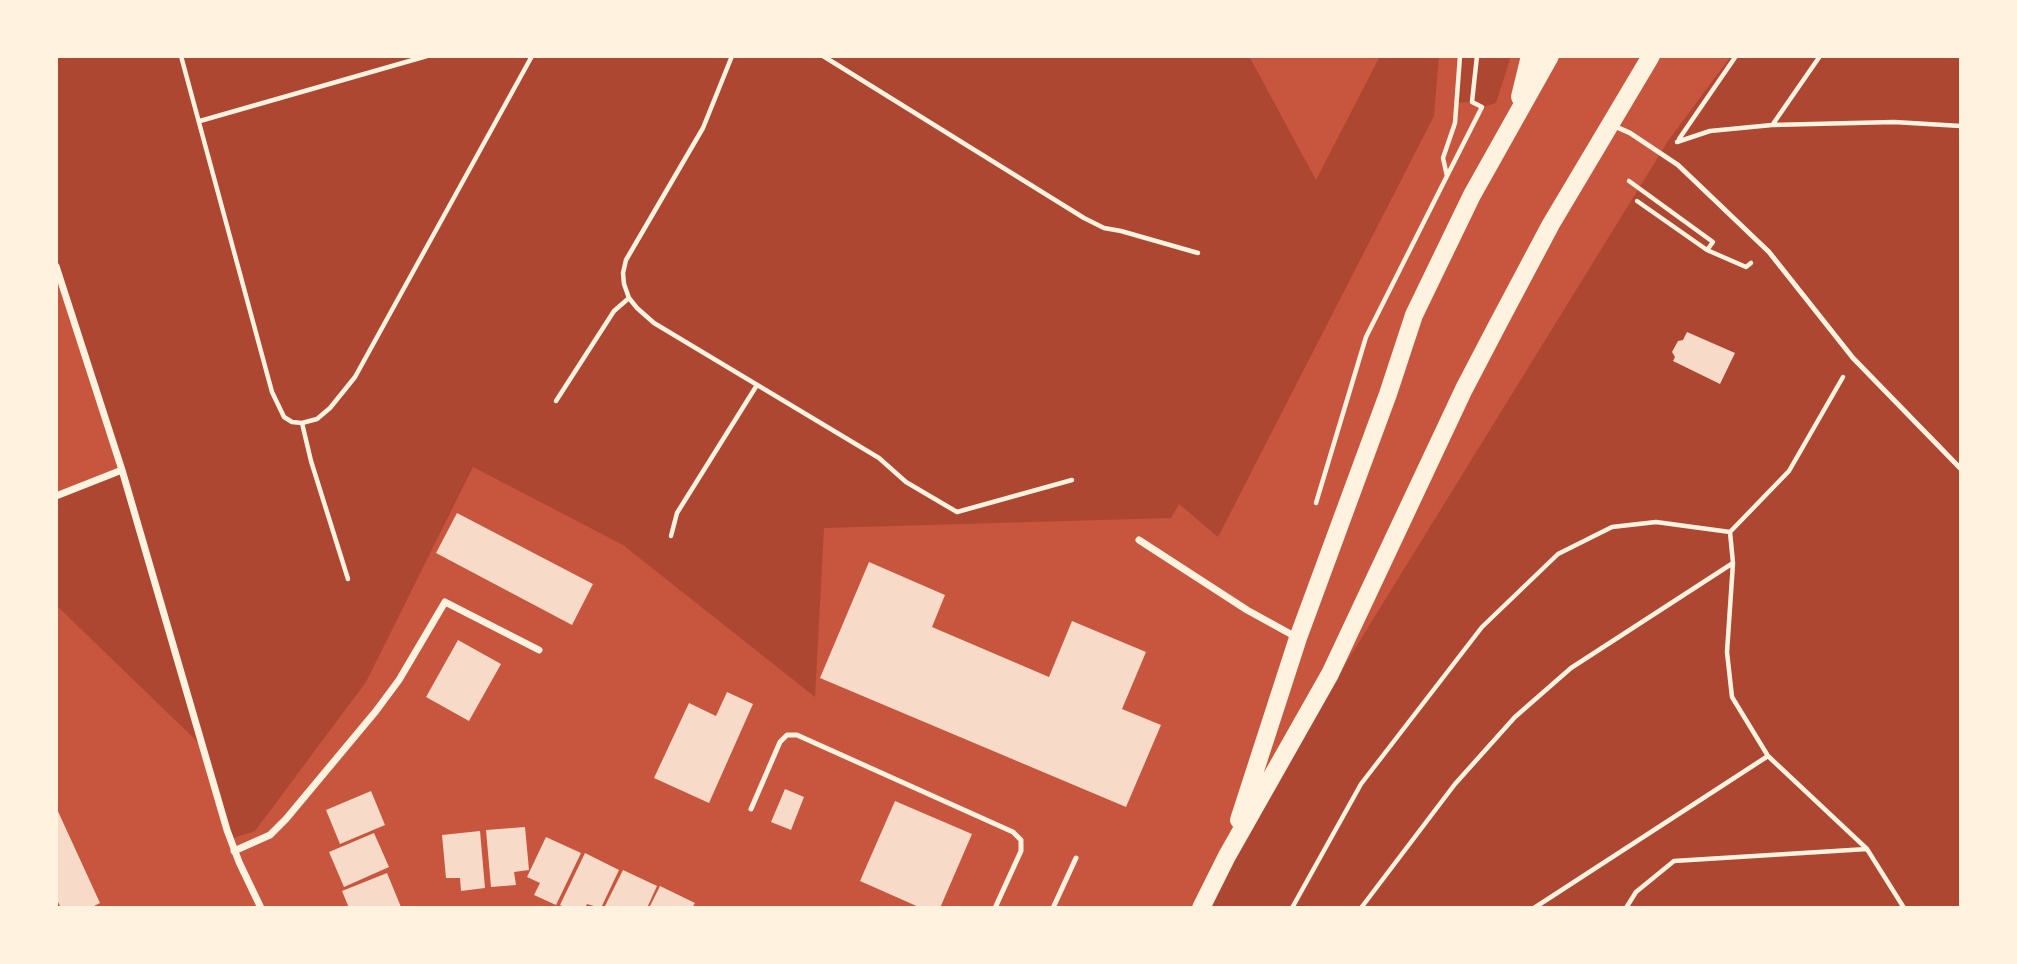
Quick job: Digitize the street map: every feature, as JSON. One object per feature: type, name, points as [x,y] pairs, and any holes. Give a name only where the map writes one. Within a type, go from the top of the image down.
[{"type":"main road","points":[[1518,111],[1530,56]]},
{"type":"main road","points":[[1227,856],[1298,638],[1388,394],[1414,315],[1451,237],[1550,56]]},
{"type":"main road","points":[[1201,908],[1227,856],[1329,674],[1470,378],[1551,224],[1651,56]]},
{"type":"street","points":[[56,267],[122,470],[234,851],[261,908]]},
{"type":"street","points":[[56,496],[122,470]]},
{"type":"street","points":[[1139,540],[1247,610],[1298,638]]},
{"type":"street","points":[[234,851],[270,835],[286,819],[399,680],[445,602],[539,650]]},
{"type":"lane","points":[[1609,124],[1630,133],[1678,165],[1769,252],[1853,358],[1961,469]]},
{"type":"lane","points":[[751,808],[780,742],[787,735],[797,735],[1013,832],[1021,840],[1021,850],[995,908]]},
{"type":"lane","points":[[1053,908],[1076,858]]},
{"type":"path","points":[[181,56],[272,392],[284,417],[292,422],[302,423],[317,419],[330,408],[355,377],[532,56]]},
{"type":"path","points":[[200,121],[427,56]]},
{"type":"path","points":[[732,56],[703,128],[626,260],[623,273],[629,298],[637,309],[654,323],[879,458],[906,482],[957,512],[1072,480]]},
{"type":"path","points":[[823,56],[1084,218],[1104,228],[1198,253]]},
{"type":"path","points":[[1447,176],[1482,107],[1472,102],[1476,56]]},
{"type":"path","points":[[1678,141],[1736,56]]},
{"type":"path","points":[[1772,125],[1820,56]]},
{"type":"path","points":[[1656,150],[1710,131],[1772,125],[1894,122],[1961,126]]},
{"type":"path","points":[[1629,181],[1713,242],[1707,250]]},
{"type":"path","points":[[1637,201],[1707,250],[1746,267],[1769,252]]},
{"type":"path","points":[[556,401],[614,311],[629,298]]},
{"type":"path","points":[[1853,358],[1789,471],[1730,532],[1733,562],[1727,652],[1732,697],[1768,756],[1867,849],[1904,908]]},
{"type":"path","points":[[671,536],[677,513],[758,385]]},
{"type":"path","points":[[302,423],[311,461],[348,579]]},
{"type":"path","points":[[1292,908],[1361,784],[1482,627],[1558,554],[1612,527],[1656,522],[1730,532]]},
{"type":"path","points":[[1362,908],[1455,784],[1515,718],[1571,668],[1733,562]]},
{"type":"path","points":[[1534,908],[1768,756]]},
{"type":"path","points":[[1626,908],[1636,892],[1674,861],[1867,849]]},
{"type":"shaded area","points":[[56,56],[1249,56],[1316,180],[1380,56],[1439,56],[1434,116],[1218,537],[1179,504],[1171,518],[824,528],[815,697],[623,545],[473,467],[366,682],[255,831],[230,839],[204,748],[56,605],[56,496],[121,470],[56,266]]},
{"type":"shaded area","points":[[1460,56],[1511,56],[1496,103],[1482,107],[1472,102],[1456,103]]},
{"type":"shaded area","points":[[1731,56],[1961,56],[1961,908],[1201,908],[1227,856],[1668,141]]},
{"type":"building","points":[[1687,332],[1735,353],[1720,384],[1673,361],[1675,357],[1672,352]]},
{"type":"building","points":[[457,513],[593,584],[572,625],[436,553]]},
{"type":"building","points":[[869,562],[945,595],[932,627],[1049,677],[1072,621],[1146,652],[1122,709],[1161,725],[1126,807],[820,678]]},
{"type":"building","points":[[458,640],[501,664],[469,721],[426,697]]},
{"type":"building","points":[[727,692],[753,704],[709,803],[654,778],[689,703],[716,716]]},
{"type":"building","points":[[785,789],[804,797],[791,830],[771,822]]},
{"type":"building","points":[[371,791],[385,825],[340,844],[326,810]]},
{"type":"building","points":[[895,801],[972,834],[940,908],[921,908],[860,881]]},
{"type":"building","points":[[56,807],[100,903],[90,908],[61,908],[56,898]]},
{"type":"building","points":[[525,827],[529,870],[514,872],[516,885],[491,887],[486,830]]},
{"type":"building","points":[[480,831],[485,888],[461,891],[460,878],[446,878],[442,835]]},
{"type":"building","points":[[374,833],[389,867],[344,887],[329,852]]},
{"type":"building","points":[[546,837],[581,853],[556,905],[534,895],[540,883],[527,877]]},
{"type":"building","points":[[585,853],[619,870],[601,908],[587,904],[585,908],[566,908],[560,905]]},
{"type":"building","points":[[623,870],[657,886],[647,908],[604,908]]},
{"type":"building","points":[[387,873],[401,907],[349,908],[342,891]]},
{"type":"building","points":[[660,886],[695,903],[692,908],[649,908]]}]
